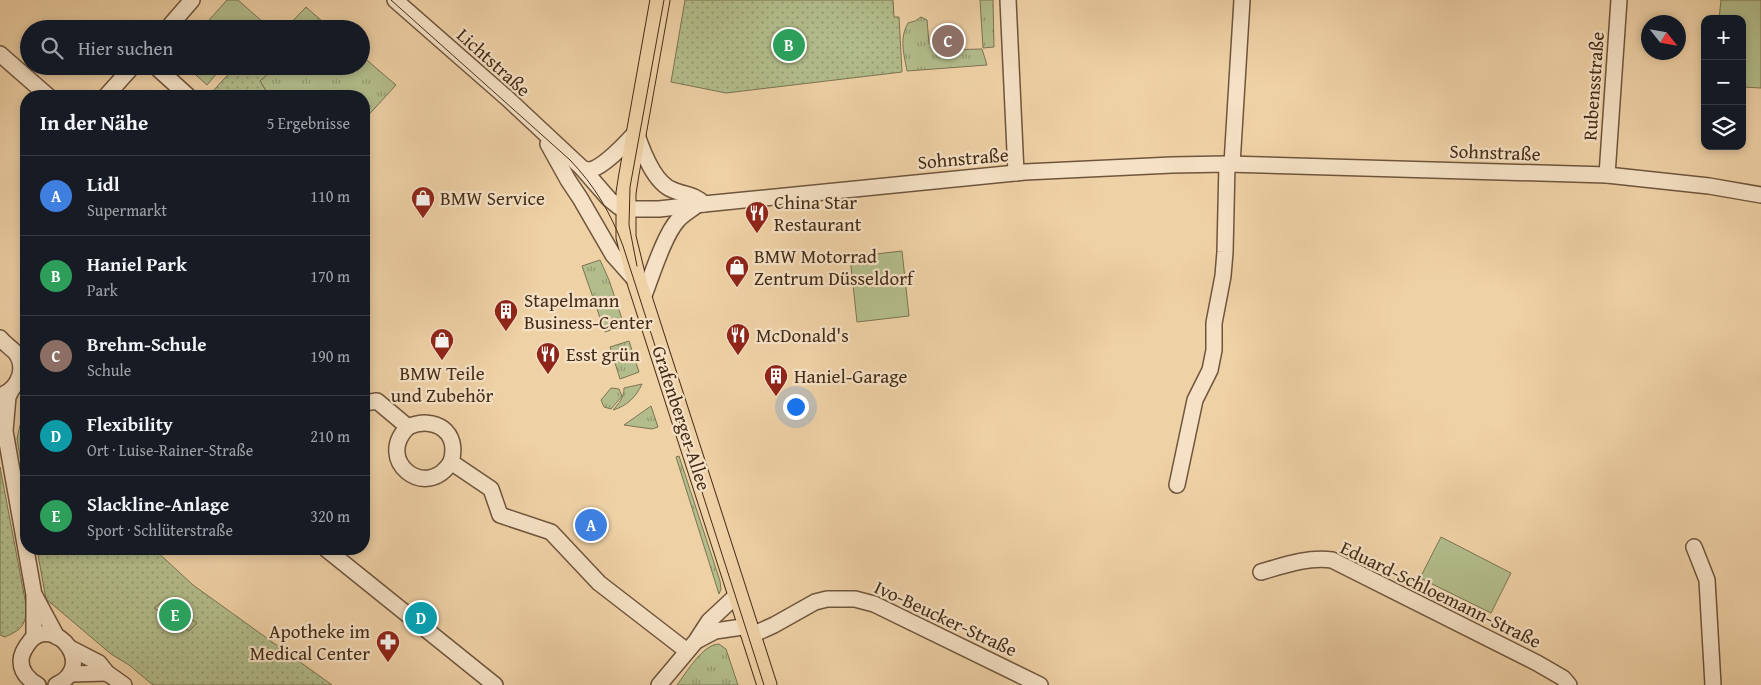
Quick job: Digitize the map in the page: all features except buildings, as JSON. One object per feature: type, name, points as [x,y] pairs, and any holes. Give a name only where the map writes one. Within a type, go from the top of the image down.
[{"type":"main road","name":"Grafenberger Allee","points":[[660,0],[629,174],[626,237],[640,290],[768,685]]},
{"type":"street","points":[[175,20],[192,0]]},
{"type":"street","name":"Lichtstraße","points":[[395,0],[506,98],[543,134]]},
{"type":"street","points":[[1008,0],[1016,173]]},
{"type":"street","points":[[1177,485],[1195,400],[1210,370],[1214,350],[1214,322],[1223,276],[1225,252],[1229,164],[1242,0]]},
{"type":"street","name":"Rubensstraße","points":[[1607,175],[1619,0]]},
{"type":"street","points":[[0,54],[20,72]]},
{"type":"street","points":[[24,75],[41,90]]},
{"type":"street","points":[[111,90],[125,75]]},
{"type":"street","points":[[165,75],[181,90]]},
{"type":"street","points":[[582,168],[592,170],[599,166],[619,150],[636,132],[648,161],[661,183],[672,190],[699,198],[701,204]]},
{"type":"street","points":[[543,134],[582,168],[609,199],[618,207],[626,209]]},
{"type":"street","points":[[543,134],[613,255],[640,290]]},
{"type":"street","name":"Sohnstraße","points":[[626,209],[659,210],[701,204],[1016,173],[1229,164],[1607,175],[1709,186],[1761,195]]},
{"type":"street","name":"Sohnstraße","points":[[640,290],[678,219],[701,204]]},
{"type":"street","points":[[2,342],[18,356],[20,363]]},
{"type":"street","points":[[20,378],[16,384],[6,392],[8,398],[3,428],[20,520]]},
{"type":"street","points":[[370,402],[377,401],[408,427]]},
{"type":"street","points":[[426,422],[443,428],[452,441],[453,455],[451,462],[442,473],[428,479],[419,478],[405,471],[400,464],[397,448],[399,439],[408,427],[426,422]]},
{"type":"street","points":[[451,462],[491,489],[500,515],[551,532],[599,583],[692,646]]},
{"type":"street","points":[[1694,547],[1707,580],[1713,685]]},
{"type":"street","points":[[27,555],[34,595],[34,638]]},
{"type":"street","points":[[333,555],[495,685]]},
{"type":"street","name":"Eduard-Schloemann-Straße","points":[[1261,572],[1299,560],[1318,558],[1332,560],[1537,663],[1563,678],[1569,685]]},
{"type":"street","points":[[659,685],[692,646],[709,621],[738,594]]},
{"type":"street","points":[[34,595],[57,636],[70,648],[99,663],[107,674],[124,685]]},
{"type":"street","name":"Ivo-Beucker-Straße","points":[[692,646],[715,631],[750,630],[774,625],[815,602],[827,599],[855,599],[874,604],[1040,685]]},
{"type":"street","points":[[38,685],[28,678],[22,666],[21,660],[25,648],[34,638],[46,635],[57,636]]},
{"type":"street","points":[[56,685],[70,674],[73,662],[70,648]]},
{"type":"street","points":[[70,674],[107,674]]},
{"type":"green space","points":[[227,0],[238,0],[261,20],[209,20]]},
{"type":"green space","points":[[685,0],[893,0],[894,17],[899,17],[902,72],[726,93],[671,82]]},
{"type":"green space","points":[[980,0],[993,0],[994,47],[983,48]]},
{"type":"green space","points":[[1721,0],[1761,0],[1761,88],[1746,87],[1746,15],[1719,15]]},
{"type":"green space","points":[[306,7],[321,20],[294,20]]},
{"type":"green space","points":[[921,17],[927,20],[929,43],[936,50],[982,49],[987,65],[907,71],[903,47],[905,29],[908,23]]},
{"type":"green space","points":[[370,63],[396,85],[370,113],[370,90],[265,90],[260,81],[267,75],[370,75]]},
{"type":"green space","points":[[196,75],[215,75],[207,85]]},
{"type":"green space","points":[[228,75],[267,75],[260,81],[265,90],[214,90]]},
{"type":"green space","points":[[902,251],[909,316],[857,322],[850,257]]},
{"type":"green space","points":[[600,260],[609,280],[624,325],[605,332],[582,266]]},
{"type":"green space","points":[[629,341],[639,372],[620,379],[610,347]]},
{"type":"green space","points":[[642,384],[630,400],[623,406],[613,410],[622,398],[624,388]]},
{"type":"green space","points":[[611,388],[619,389],[622,396],[611,409],[604,407],[601,400]]},
{"type":"green space","points":[[651,406],[658,427],[652,429],[624,425]]},
{"type":"green space","points":[[20,425],[20,456],[17,439]]},
{"type":"green space","points":[[679,456],[720,581],[721,589],[719,594],[676,457]]},
{"type":"green space","points":[[0,467],[27,610],[23,625],[5,637],[0,635]]},
{"type":"green space","points":[[1441,537],[1511,573],[1491,613],[1420,578]]},
{"type":"green space","points":[[38,555],[160,555],[193,585],[332,685],[153,685],[129,665],[111,654],[46,599]]},
{"type":"green space","points":[[163,601],[197,623],[189,631],[154,608]]},
{"type":"green space","points":[[719,644],[726,649],[738,685],[677,685],[701,654],[713,645]]},
{"type":"tram line","points":[[391,0],[570,160],[594,189],[613,222],[623,246],[764,685]]},
{"type":"tram line","points":[[637,266],[629,225],[630,187],[664,0]]},
{"type":"place","name":"Brehm-Schule","points":[[948,41]]},
{"type":"place","name":"Haniel Park","points":[[789,45]]},
{"type":"place","name":"BMW Service","points":[[423,219]]},
{"type":"place","name":"China Star Restaurant","points":[[757,234]]},
{"type":"place","name":"BMW Motorrad Zentrum Düsseldorf","points":[[737,288]]},
{"type":"place","name":"Stapelmann Business-Center","points":[[506,332]]},
{"type":"place","name":"McDonald's","points":[[738,356]]},
{"type":"place","name":"BMW Teile und Zubehör","points":[[442,361]]},
{"type":"place","name":"Esst grün","points":[[548,375]]},
{"type":"place","name":"Haniel-Garage","points":[[776,397]]},
{"type":"place","name":"Lidl","points":[[591,525]]},
{"type":"place","name":"Slackline-Anlage","points":[[175,615]]},
{"type":"place","name":"Flexibility","points":[[421,618]]},
{"type":"place","name":"Apotheke im Medical Center","points":[[388,663]]}]
